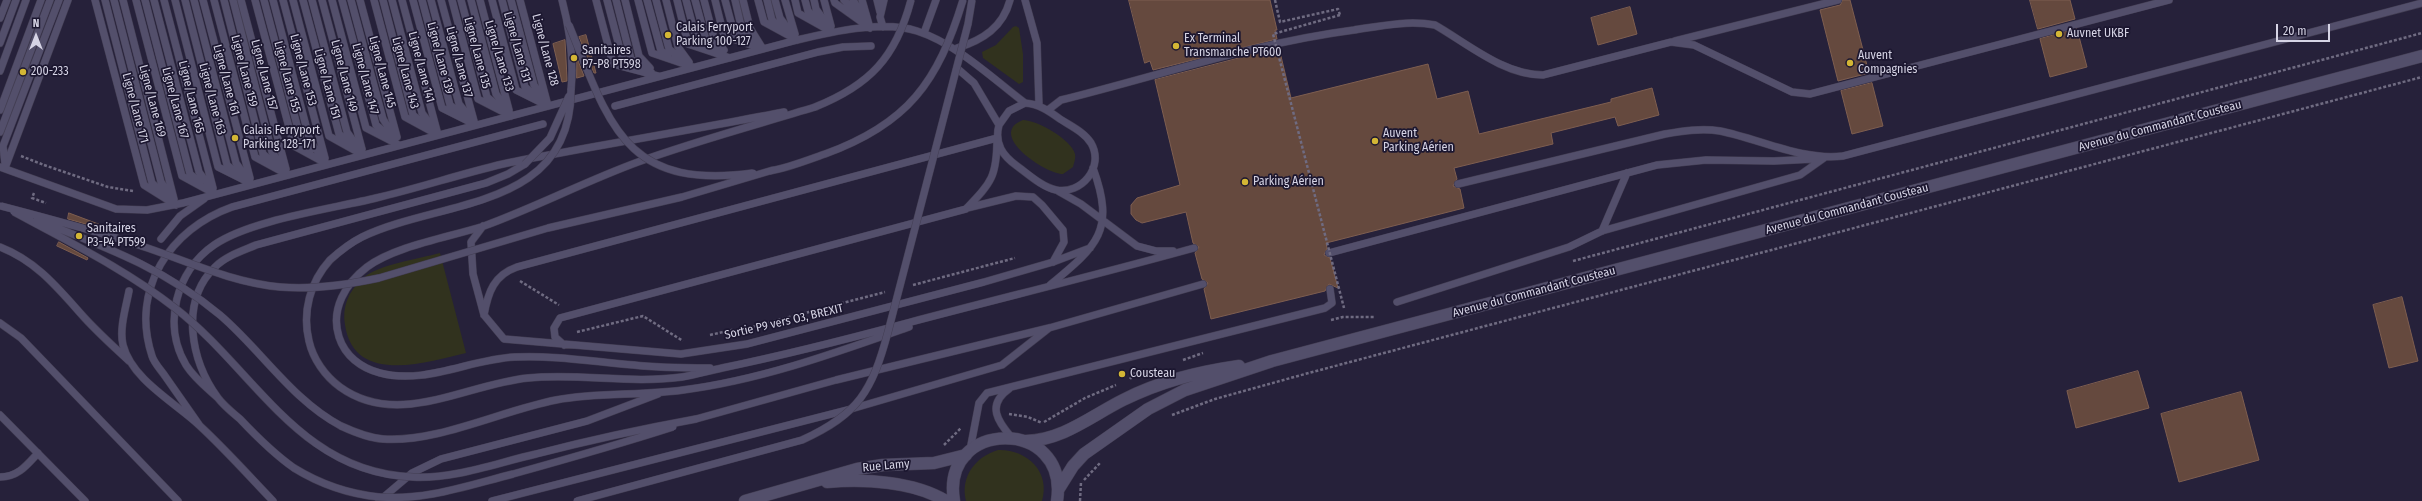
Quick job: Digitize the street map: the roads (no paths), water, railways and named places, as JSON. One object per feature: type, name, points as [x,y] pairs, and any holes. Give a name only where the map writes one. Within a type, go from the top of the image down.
[{"type":"street","name":"Avenue du Commandant Cousteau","points":[[1058,498],[1073,466],[1084,454],[1148,409],[1185,390],[1272,361],[2422,56]]},
{"type":"street","name":"Avenue du Commandant Cousteau","points":[[1026,442],[1043,440],[1059,435],[1123,400],[1166,381],[1190,374],[1272,361]]},
{"type":"street","name":"Rue Lamy","points":[[745,501],[866,467],[934,463],[968,453],[992,439],[1012,438],[1026,442]]},
{"type":"street","points":[[1026,442],[1047,458],[1056,477],[1058,498]]},
{"type":"street","points":[[954,501],[954,476],[968,453]]},
{"type":"street","name":"Rue Lamy","points":[[808,484],[844,481],[883,483],[910,487],[930,493],[946,501]]},
{"type":"lane","points":[[0,18],[7,0]]},
{"type":"lane","points":[[0,43],[16,0]]},
{"type":"lane","points":[[0,71],[26,0]]},
{"type":"lane","points":[[0,110],[41,0]]},
{"type":"lane","points":[[0,132],[50,0]]},
{"type":"lane","points":[[2,168],[3,146],[59,0]]},
{"type":"lane","points":[[2,168],[68,0]]},
{"type":"lane","name":"Ligne/Lane 171","points":[[95,0],[144,185],[176,205]]},
{"type":"lane","points":[[105,0],[152,183],[176,205]]},
{"type":"lane","name":"Ligne/Lane 169","points":[[114,0],[161,182],[176,205]]},
{"type":"lane","points":[[123,0],[176,205]]},
{"type":"lane","name":"Ligne/Lane 167","points":[[136,0],[182,176],[215,194]]},
{"type":"lane","points":[[145,0],[190,174],[215,194]]},
{"type":"lane","name":"Ligne/Lane 165","points":[[154,0],[199,172],[215,194]]},
{"type":"lane","points":[[164,0],[215,194]]},
{"type":"lane","name":"Ligne/Lane 163","points":[[175,0],[218,167],[252,184]]},
{"type":"lane","points":[[185,0],[227,166],[252,184]]},
{"type":"lane","name":"Ligne/Lane 161","points":[[194,0],[236,163],[252,184]]},
{"type":"lane","points":[[203,0],[252,184]]},
{"type":"lane","name":"Ligne/Lane 159","points":[[214,0],[255,157],[288,175]]},
{"type":"lane","points":[[224,0],[264,154],[288,175]]},
{"type":"lane","name":"Ligne/Lane 157","points":[[233,0],[272,152],[288,175]]},
{"type":"lane","points":[[241,0],[288,175]]},
{"type":"lane","name":"Ligne/Lane 155","points":[[255,0],[294,146],[327,164]]},
{"type":"lane","points":[[264,0],[302,144],[327,164]]},
{"type":"lane","name":"Ligne/Lane 153","points":[[273,0],[310,141],[327,164]]},
{"type":"lane","points":[[283,0],[327,164]]},
{"type":"lane","name":"Ligne/Lane 151","points":[[293,0],[329,136],[363,155]]},
{"type":"lane","points":[[303,0],[339,134],[363,155]]},
{"type":"lane","name":"Ligne/Lane 149","points":[[312,0],[347,132],[363,155]]},
{"type":"lane","points":[[322,0],[363,155]]},
{"type":"lane","name":"Ligne/Lane 147","points":[[332,0],[366,128],[399,145]]},
{"type":"lane","points":[[342,0],[376,126],[399,145]]},
{"type":"lane","name":"Ligne/Lane 145","points":[[351,0],[383,120],[399,145]]},
{"type":"lane","points":[[360,0],[399,145]]},
{"type":"lane","name":"Ligne/Lane 143","points":[[374,0],[405,117],[438,135]]},
{"type":"lane","points":[[383,0],[413,115],[438,135]]},
{"type":"lane","name":"Ligne/Lane 141","points":[[392,0],[422,113],[438,135]]},
{"type":"lane","points":[[402,0],[438,135]]},
{"type":"lane","name":"Ligne/Lane 139","points":[[413,0],[442,108],[476,125]]},
{"type":"lane","points":[[422,0],[450,105],[476,125]]},
{"type":"lane","name":"Ligne/Lane 137","points":[[431,0],[459,104],[476,125]]},
{"type":"lane","points":[[441,0],[476,125]]},
{"type":"lane","name":"Ligne/Lane 135","points":[[452,0],[478,99],[511,116]]},
{"type":"lane","points":[[461,0],[487,97],[511,116]]},
{"type":"lane","name":"Ligne/Lane 133","points":[[471,0],[496,94],[511,116]]},
{"type":"lane","points":[[480,0],[511,116]]},
{"type":"lane","name":"Ligne/Lane 131","points":[[492,0],[516,90],[548,106]]},
{"type":"lane","points":[[502,0],[524,87],[548,106]]},
{"type":"lane","points":[[511,0],[534,85],[548,106]]},
{"type":"lane","name":"Ligne/Lane 128","points":[[520,0],[548,106]]},
{"type":"lane","points":[[562,0],[569,25],[607,115],[622,138],[642,155],[667,168],[696,175],[729,176],[773,170]]},
{"type":"lane","points":[[596,0],[613,64],[658,76]]},
{"type":"lane","points":[[606,0],[623,61],[658,76]]},
{"type":"lane","points":[[616,0],[631,59],[658,76]]},
{"type":"lane","points":[[625,0],[639,56],[658,76]]},
{"type":"lane","points":[[638,0],[652,53],[693,68]]},
{"type":"lane","points":[[647,0],[661,51],[693,68]]},
{"type":"lane","points":[[656,0],[669,49],[693,68]]},
{"type":"lane","points":[[666,0],[678,47],[693,68]]},
{"type":"lane","points":[[677,0],[688,44],[730,58]]},
{"type":"lane","points":[[686,0],[697,42],[730,58]]},
{"type":"lane","points":[[695,0],[706,40],[730,58]]},
{"type":"lane","points":[[704,0],[714,38],[730,58]]},
{"type":"lane","points":[[715,0],[724,36],[763,49]]},
{"type":"lane","points":[[726,0],[734,33],[763,49]]},
{"type":"lane","points":[[735,0],[742,30],[763,49]]},
{"type":"lane","points":[[743,0],[750,28],[763,49]]},
{"type":"lane","points":[[758,0],[764,22],[797,40]]},
{"type":"lane","points":[[766,0],[772,20],[797,40]]},
{"type":"lane","points":[[775,0],[780,18],[797,40]]},
{"type":"lane","points":[[785,0],[797,40]]},
{"type":"lane","points":[[795,0],[798,13],[832,32]]},
{"type":"lane","points":[[805,0],[808,11],[832,32]]},
{"type":"lane","points":[[814,0],[816,8],[832,32]]},
{"type":"lane","points":[[824,0],[832,32]]},
{"type":"lane","points":[[834,0],[835,3],[870,28]]},
{"type":"lane","points":[[844,0],[870,28]]},
{"type":"lane","points":[[853,0],[870,28]]},
{"type":"lane","points":[[862,0],[870,28]]},
{"type":"lane","points":[[880,0],[880,14],[883,28]]},
{"type":"lane","points":[[724,368],[644,366],[551,357],[518,356],[490,359],[433,373],[406,376],[372,370],[351,358],[339,337],[336,318],[343,294],[358,275],[368,266],[385,257],[484,226],[638,162],[815,106],[853,88],[865,80],[885,60],[898,40],[912,0]]},
{"type":"lane","points":[[924,34],[936,0]]},
{"type":"lane","points":[[1,206],[127,241],[246,281],[279,287],[313,287],[356,283],[379,278],[548,228],[689,195],[816,157],[862,140],[901,112],[922,89],[939,63],[952,36],[963,0]]},
{"type":"lane","points":[[576,501],[802,440],[831,425],[858,403],[872,381],[888,332],[968,24],[972,0]]},
{"type":"lane","points":[[953,49],[973,43],[989,34],[1002,21],[1010,0]]},
{"type":"lane","points":[[1025,0],[1035,31],[1038,50],[1039,105]]},
{"type":"lane","points":[[1048,110],[1061,100],[1286,41],[1387,25],[1424,23],[1435,25],[1505,66],[1527,75],[1543,75],[1838,0]]},
{"type":"lane","points":[[1671,42],[1694,45],[1792,92],[1810,94],[2169,0]]},
{"type":"lane","points":[[1330,253],[1627,173],[1681,161],[1824,158],[1843,156],[2422,3]]},
{"type":"lane","points":[[569,25],[572,57],[571,114],[563,137],[543,165],[527,179],[498,195],[477,203],[371,234],[346,247],[330,260],[315,282],[307,306],[307,330],[311,347],[321,368],[336,384],[349,393],[374,402],[392,404],[428,402],[523,378],[558,376],[662,379],[684,377],[764,360],[1194,248]]},
{"type":"lane","points":[[2,168],[116,209],[137,211],[176,205],[797,40],[832,32],[870,28],[898,28],[924,34],[953,49],[1025,103],[1039,105],[1083,134],[1091,143],[1094,151],[1093,168],[1090,176],[1079,186],[1065,190],[1056,190]]},
{"type":"lane","points":[[615,106],[818,52],[843,47],[871,46]]},
{"type":"lane","points":[[959,70],[974,83],[999,126]]},
{"type":"lane","points":[[218,398],[200,363],[193,336],[192,317],[199,289],[216,266],[226,259],[256,245],[486,183],[508,174],[534,156],[550,138],[571,90]]},
{"type":"lane","points":[[966,209],[989,185],[997,165],[997,138],[999,126],[1009,111],[1025,103]]},
{"type":"lane","points":[[815,106],[504,164],[378,198],[273,222],[222,240],[203,254],[189,270],[179,292],[174,318],[177,344],[186,365],[194,376],[264,444],[294,468],[310,478],[345,491],[380,497],[416,497],[451,490],[619,445],[696,419],[836,380],[1049,328],[1203,284]]},
{"type":"lane","points":[[200,426],[152,357],[145,324],[152,282],[161,262],[174,244],[188,230],[203,220],[232,207],[543,124]]},
{"type":"lane","points":[[1458,184],[1664,134],[1696,130],[1720,132],[1824,158]]},
{"type":"lane","points":[[997,138],[998,145],[1007,159],[1048,187],[1081,204],[1137,246],[1156,251],[1186,250]]},
{"type":"lane","points":[[484,315],[490,289],[507,271],[517,267],[997,138]]},
{"type":"lane","points":[[0,155],[2,168]]},
{"type":"lane","points":[[1397,302],[1569,247],[1602,231],[1800,175],[1824,158]]},
{"type":"lane","points":[[0,160],[2,168]]},
{"type":"lane","points":[[1048,286],[1078,261],[1097,238],[1103,221],[1103,205],[1093,168]]},
{"type":"lane","points":[[1602,231],[1627,173]]},
{"type":"lane","points":[[161,239],[180,216],[208,196]]},
{"type":"lane","points":[[564,345],[555,337],[554,328],[560,318],[566,316],[1016,196],[1033,197],[1064,230],[1064,242],[1053,262]]},
{"type":"lane","points":[[1,206],[116,268],[160,297],[202,331],[296,429],[332,456],[364,469],[399,476],[442,476],[613,434],[696,419]]},
{"type":"lane","points":[[1,206],[138,261],[179,285],[235,330],[304,400],[341,426],[360,434],[382,439],[409,439],[554,400],[605,394],[662,392],[708,386],[772,372],[841,351],[971,306]]},
{"type":"lane","name":"Sortie P9 vers O3, BREXIT","points":[[484,226],[471,242],[474,274],[484,315],[504,339],[681,354],[747,344],[856,317],[1053,262],[1090,248]]},
{"type":"lane","points":[[0,247],[24,258],[45,274],[83,316],[159,393],[200,426],[272,501]]},
{"type":"lane","points":[[968,453],[975,431],[978,407],[982,398],[991,392],[1325,308],[1332,303],[1330,289]]},
{"type":"lane","points":[[130,291],[124,324],[123,345],[132,364]]},
{"type":"lane","points":[[0,323],[21,338],[178,501]]},
{"type":"lane","points":[[492,501],[851,409],[1002,365],[1049,328]]},
{"type":"lane","points":[[1011,388],[1000,397],[996,410],[1000,423],[1012,438]]},
{"type":"lane","points":[[379,501],[412,473],[441,459],[587,421],[662,392]]},
{"type":"lane","points":[[0,415],[85,501]]},
{"type":"lane","points":[[0,476],[7,477],[23,470],[38,453]]},
{"type":"place","name":"Auvnet UKBF","points":[[2059,34]]},
{"type":"place","name":"Calais Ferryport Parking 100-127","points":[[668,35]]},
{"type":"place","name":"Ex Terminal Transmanche PT600","points":[[1176,46]]},
{"type":"place","name":"Sanitaires P7-P8 PT598","points":[[574,58]]},
{"type":"place","name":"Auvent Compagnies","points":[[1850,63]]},
{"type":"place","name":"200-233","points":[[23,72]]},
{"type":"place","name":"Calais Ferryport Parking 128-171","points":[[235,138]]},
{"type":"place","name":"Auvent Parking Aérien","points":[[1375,141]]},
{"type":"place","name":"Parking Aérien","points":[[1245,182]]},
{"type":"place","name":"Sanitaires P3-P4 PT599","points":[[79,236]]},
{"type":"place","name":"Cousteau","points":[[1122,374]]}]
